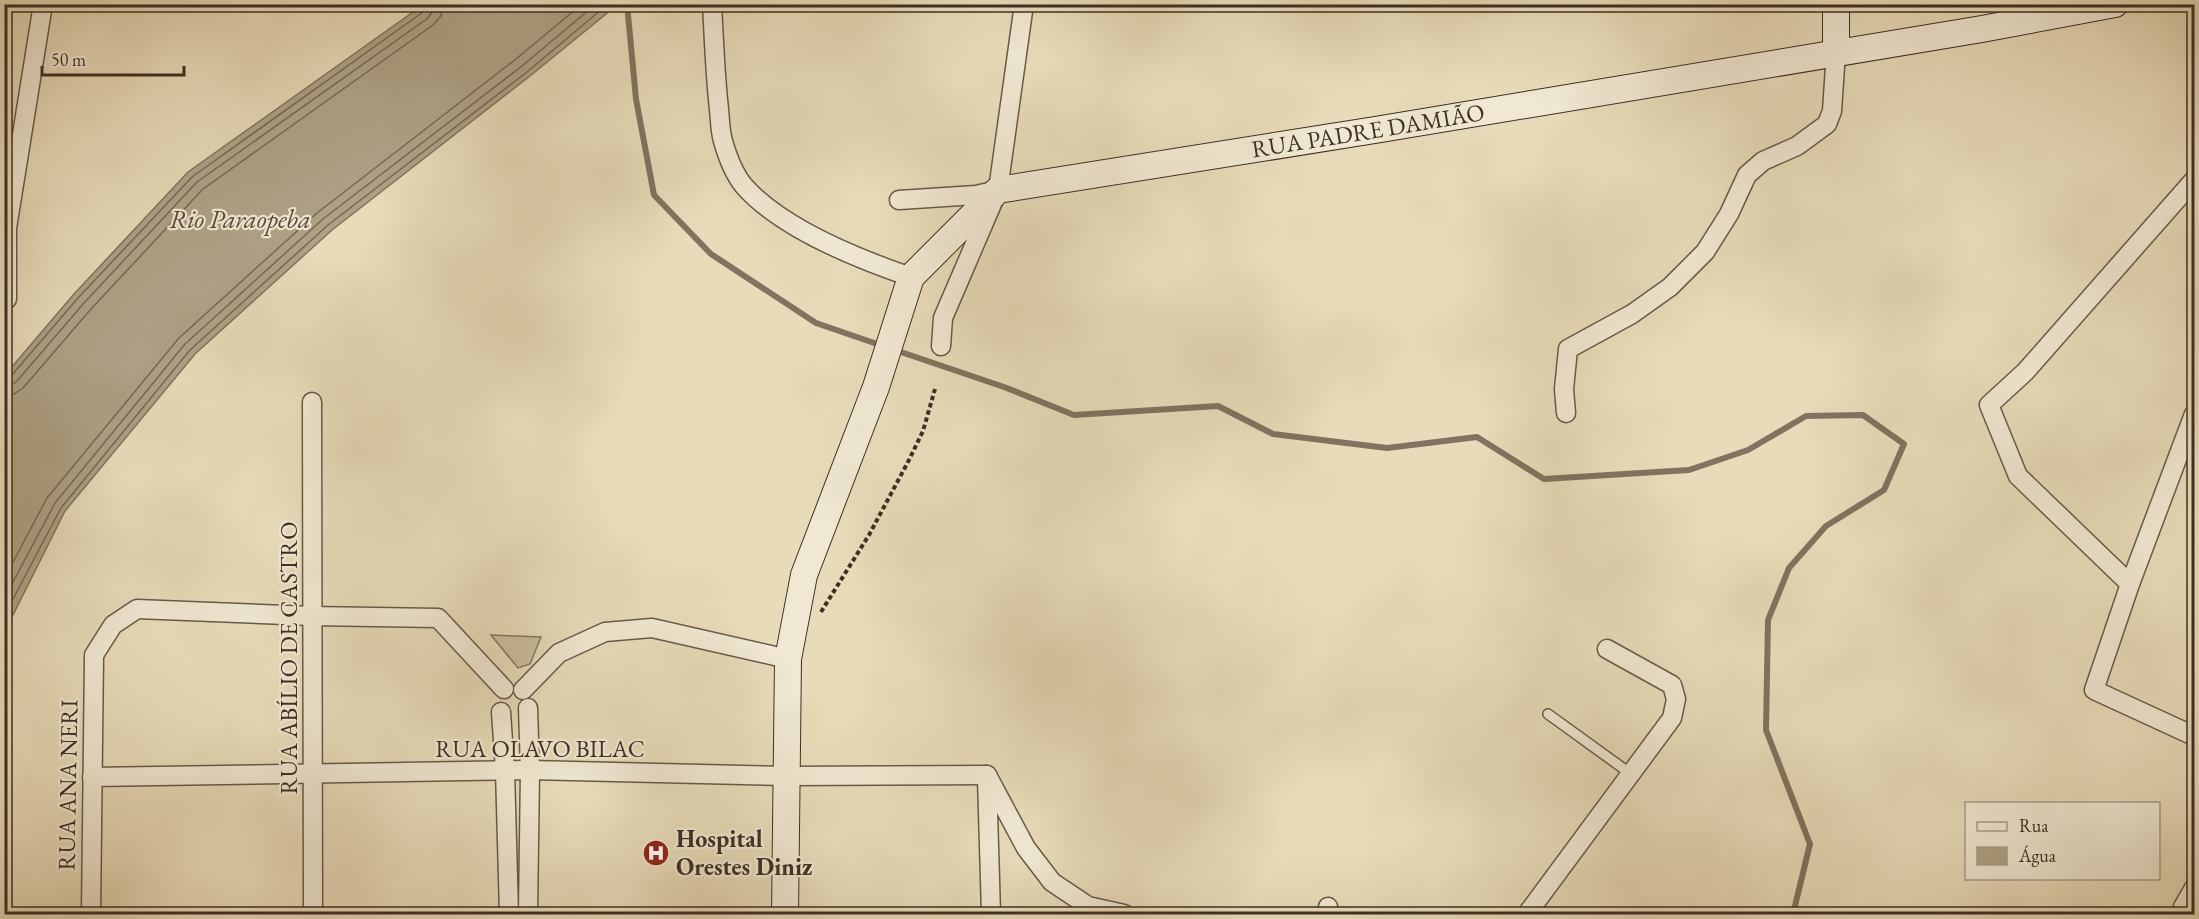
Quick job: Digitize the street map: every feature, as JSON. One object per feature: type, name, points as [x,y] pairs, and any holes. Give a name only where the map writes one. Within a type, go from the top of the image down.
[{"type":"street","points":[[7,299],[6,229],[43,4]]},
{"type":"street","points":[[712,4],[723,139],[732,165],[743,184],[757,198],[809,232],[861,260],[911,277]]},
{"type":"street","points":[[941,346],[943,318],[998,190],[1024,4]]},
{"type":"street","points":[[1566,413],[1564,389],[1568,349],[1632,314],[1670,286],[1705,252],[1729,214],[1747,175],[1763,161],[1797,146],[1827,124],[1832,111],[1836,4]]},
{"type":"street","name":"RUA PADRE DAMIÃO","points":[[899,200],[976,195],[1982,29],[2115,4]]},
{"type":"street","points":[[2130,585],[2018,476],[1989,405],[2025,372],[2194,180]]},
{"type":"street","points":[[785,915],[788,659],[804,575],[876,387],[911,277],[998,190]]},
{"type":"street","name":"RUA ABÍLIO DE CASTRO","points":[[312,402],[311,616],[314,915]]},
{"type":"street","points":[[2194,414],[2130,585],[2094,690],[2194,736]]},
{"type":"street","name":"RUA ANA NERI","points":[[91,915],[94,655],[113,625],[137,609],[311,616]]},
{"type":"street","points":[[311,616],[438,618],[504,689]]},
{"type":"street","points":[[523,690],[559,653],[605,632],[652,628],[788,659]]},
{"type":"street","points":[[1527,915],[1672,718],[1676,699],[1672,685],[1607,649]]},
{"type":"street","points":[[509,915],[505,771],[501,712],[498,704],[499,696],[504,689],[512,686],[523,690],[529,700],[528,915]]},
{"type":"street","points":[[501,712],[508,717],[516,718],[528,708]]},
{"type":"street","name":"RUA OLAVO BILAC","points":[[92,777],[530,770],[787,776],[987,775]]},
{"type":"street","points":[[987,775],[991,915]]},
{"type":"street","points":[[987,775],[1026,848],[1052,882],[1088,906],[1124,915]]},
{"type":"street","points":[[2181,915],[2194,888]]},
{"type":"lane","points":[[1548,714],[1631,774]]},
{"type":"path","points":[[816,620],[869,535],[909,460],[923,431],[935,389]]},
{"type":"shaded area","points":[[491,635],[541,637],[530,664],[518,668]]},
{"type":"water","name":"Rio Paraopeba","points":[[423,5],[617,5],[530,76],[332,230],[195,354],[65,511],[5,631],[5,375],[74,294],[188,172]]},
{"type":"waterway","points":[[627,4],[636,99],[654,195],[711,254],[816,323],[883,346]]},
{"type":"waterway","points":[[895,350],[1004,387],[1074,415],[1218,406],[1273,434],[1387,448],[1477,437],[1544,479],[1689,470],[1748,450],[1806,416],[1863,415],[1904,444],[1884,490],[1826,526],[1789,568],[1768,620],[1766,730],[1810,844],[1793,914]]},
{"type":"place","name":"Hospital Orestes Diniz","points":[[656,853]]}]
